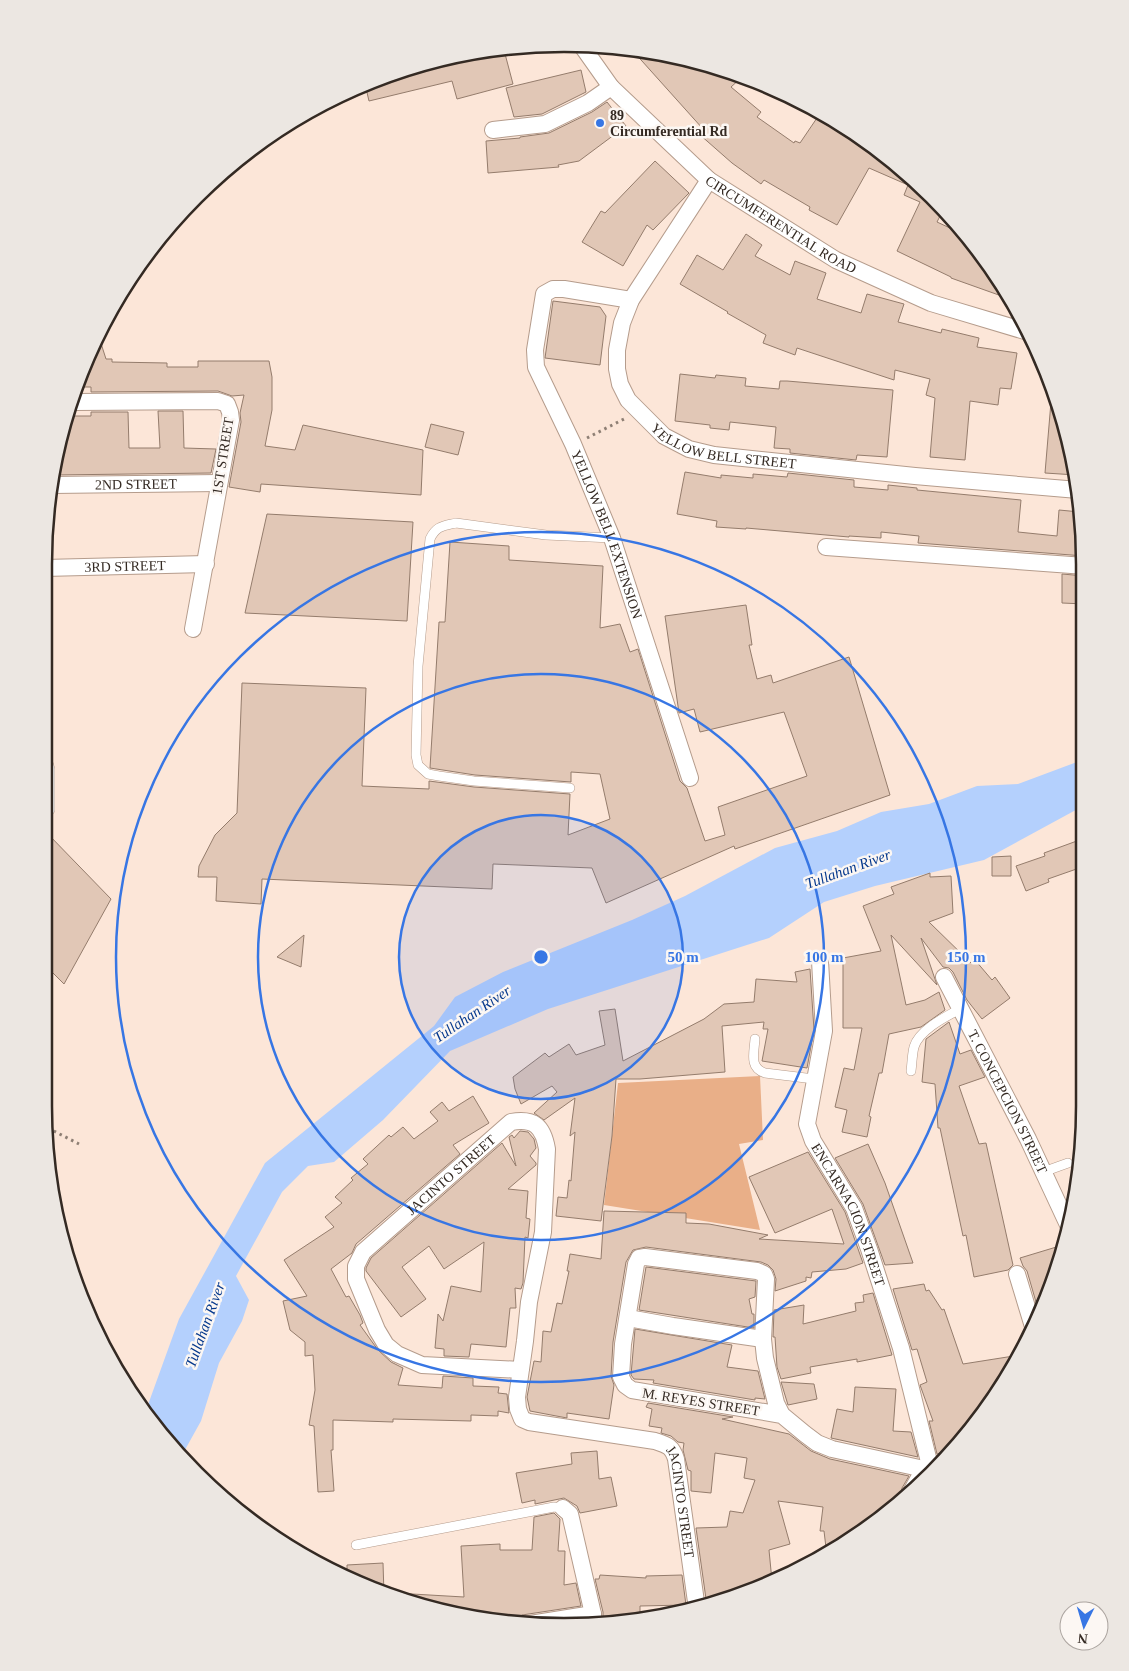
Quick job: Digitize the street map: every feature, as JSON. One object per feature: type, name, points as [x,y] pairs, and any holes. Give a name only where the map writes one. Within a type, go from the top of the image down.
[{"type":"street","name":"CIRCUMFERENTIAL ROAD","points":[[587,53],[611,87],[708,180],[836,260],[931,303],[1019,329]]},
{"type":"street","points":[[492,130],[544,124],[588,103],[611,87]]},
{"type":"street","name":"YELLOW BELL STREET","points":[[708,180],[631,300],[622,323],[617,350],[620,384],[628,400],[664,436],[689,449],[714,454],[915,476],[1071,489]]},
{"type":"street","name":"YELLOW BELL EXTENSION","points":[[631,300],[564,289],[553,289],[544,294],[534,350],[536,367],[573,444],[612,538],[690,778]]},
{"type":"street","name":"1ST STREET","points":[[79,402],[218,401],[227,404],[231,420],[193,629]]},
{"type":"street","name":"2ND STREET","points":[[59,485],[219,483]]},
{"type":"street","points":[[826,547],[1076,565]]},
{"type":"street","name":"3RD STREET","points":[[52,568],[206,564]]},
{"type":"street","name":"ENCARNACION STREET","points":[[820,961],[824,1031],[807,1124],[809,1133],[854,1208],[901,1348],[931,1464]]},
{"type":"street","name":"T. CONCEPCION STREET","points":[[944,977],[1028,1139],[1064,1217]]},
{"type":"street","name":"JACINTO STREET","points":[[521,1370],[422,1364],[397,1354],[386,1345],[377,1330],[356,1279],[356,1266],[363,1252],[511,1122],[524,1120],[538,1126],[545,1137],[547,1149],[543,1232],[528,1302],[525,1341],[521,1370],[517,1397],[518,1409],[522,1419],[529,1422],[655,1441],[673,1449],[696,1601]]},
{"type":"street","name":"M. REYES STREET","points":[[782,1415],[632,1390],[625,1385],[621,1377],[624,1344],[636,1264],[639,1258],[645,1257],[757,1271],[764,1274],[766,1279],[763,1339],[765,1358],[776,1403],[782,1415],[805,1434],[832,1449],[930,1466]]},
{"type":"street","points":[[1017,1274],[1031,1319]]},
{"type":"street","points":[[628,1318],[763,1339]]},
{"type":"street","points":[[563,1508],[570,1514],[593,1617]]},
{"type":"lane","points":[[570,788],[474,781],[439,776],[428,774],[418,766],[416,755],[418,666],[430,539],[434,531],[443,526],[456,523],[546,535],[612,538]]},
{"type":"lane","points":[[911,1071],[914,1046],[920,1038],[936,1022],[960,1009]]},
{"type":"lane","points":[[755,1039],[753,1063],[758,1071],[814,1079]]},
{"type":"lane","points":[[1043,1172],[1068,1163]]},
{"type":"lane","points":[[356,1545],[554,1507],[563,1508]]},
{"type":"path","points":[[573,444],[601,432],[637,411]]},
{"type":"path","points":[[53,1131],[79,1144]]},
{"type":"shaded area","points":[[760,1076],[763,1140],[739,1144],[760,1230],[604,1205],[618,1083]]},
{"type":"water","name":"Tullahan River","points":[[1076,762],[1076,810],[984,860],[875,886],[824,902],[769,938],[548,1009],[450,1051],[383,1120],[334,1162],[308,1166],[282,1192],[236,1276],[249,1300],[242,1321],[219,1363],[201,1421],[185,1450],[158,1418],[148,1404],[179,1319],[265,1163],[434,1026],[455,997],[503,972],[632,920],[685,896],[775,848],[837,831],[881,812],[929,804],[977,786],[1018,784]]},
{"type":"building","points":[[506,56],[513,84],[457,99],[452,81],[369,101],[367,92],[400,80],[465,62],[498,57]]},
{"type":"building","points":[[640,58],[697,70],[736,82],[731,87],[761,112],[757,117],[794,143],[795,141],[800,143],[817,119],[876,158],[907,185],[869,168],[837,225],[809,210],[810,207],[764,180],[761,184],[732,163],[699,134],[703,129]]},
{"type":"building","points":[[581,70],[586,92],[542,114],[514,117],[506,88]]},
{"type":"building","points":[[607,102],[626,126],[579,161],[558,165],[559,167],[488,173],[486,141],[549,133],[592,112]]},
{"type":"building","points":[[655,161],[689,193],[653,230],[647,225],[623,266],[582,242],[601,211],[605,213]]},
{"type":"building","points":[[908,185],[927,202],[940,216],[937,222],[950,228],[971,253],[999,295],[951,278],[897,251],[920,202],[904,195]]},
{"type":"building","points":[[746,234],[762,245],[755,256],[790,275],[795,261],[826,273],[817,299],[861,313],[867,294],[904,304],[898,322],[941,333],[942,329],[979,338],[977,347],[1017,353],[1011,389],[1000,388],[998,405],[970,401],[965,460],[930,457],[935,398],[926,395],[930,379],[895,370],[894,380],[797,348],[795,355],[763,343],[766,335],[680,284],[697,255],[723,270]]},
{"type":"building","points":[[553,301],[600,307],[606,316],[600,365],[545,358]]},
{"type":"building","points":[[102,345],[106,359],[112,359],[112,362],[167,363],[167,367],[198,367],[198,361],[269,361],[272,377],[272,410],[265,446],[295,450],[303,425],[423,450],[421,495],[261,484],[260,492],[229,487],[244,395],[232,396],[218,391],[91,392],[91,387],[85,387]]},
{"type":"building","points":[[680,374],[715,378],[716,375],[746,378],[745,386],[779,389],[780,381],[787,381],[893,390],[887,457],[857,455],[856,460],[790,453],[790,449],[774,448],[776,427],[730,422],[729,430],[710,428],[710,425],[675,421]]},
{"type":"building","points":[[1051,405],[1068,475],[1045,473]]},
{"type":"building","points":[[158,411],[183,411],[184,448],[216,449],[211,473],[60,475],[75,416],[91,416],[91,412],[128,412],[129,448],[160,448]]},
{"type":"building","points":[[431,424],[464,432],[458,455],[425,447]]},
{"type":"building","points":[[685,472],[721,478],[721,475],[753,478],[753,474],[787,477],[788,473],[854,480],[854,487],[888,490],[888,485],[917,488],[917,490],[1021,500],[1018,532],[1057,536],[1059,510],[1073,511],[1076,555],[918,543],[919,536],[881,532],[881,538],[716,527],[717,521],[677,514]]},
{"type":"building","points":[[267,514],[413,522],[407,621],[245,613]]},
{"type":"building","points":[[450,542],[509,546],[509,560],[603,566],[600,628],[620,624],[630,652],[638,649],[680,781],[687,788],[705,841],[725,835],[718,807],[807,776],[784,712],[700,732],[694,709],[679,713],[665,616],[746,605],[752,645],[749,645],[757,679],[771,675],[773,683],[849,657],[890,795],[735,849],[734,846],[606,903],[592,868],[493,864],[492,889],[262,879],[261,904],[216,901],[217,877],[198,877],[199,866],[215,835],[237,813],[242,683],[366,688],[362,786],[429,789],[429,781],[474,787],[570,794],[568,835],[610,819],[600,774],[571,772],[571,782],[475,775],[430,768],[439,622],[445,622]]},
{"type":"building","points":[[1062,574],[1076,575],[1076,604],[1062,603]]},
{"type":"building","points":[[52,838],[111,899],[64,984],[52,972]]},
{"type":"building","points":[[1076,841],[1076,869],[1048,879],[1049,882],[1026,891],[1016,866],[1045,856],[1044,853]]},
{"type":"building","points":[[1011,856],[1011,876],[992,876],[992,857]]},
{"type":"building","points":[[930,873],[930,877],[951,876],[953,913],[929,922],[971,963],[975,960],[992,980],[995,977],[1010,998],[982,1019],[967,1000],[953,972],[949,968],[943,967],[921,938],[937,985],[891,935],[906,1005],[925,1000],[939,992],[945,1010],[921,1027],[889,1034],[882,1073],[879,1073],[869,1116],[871,1117],[867,1137],[842,1132],[847,1110],[835,1107],[844,1068],[854,1070],[862,1028],[843,1028],[843,958],[881,951],[863,906],[894,894],[891,887]]},
{"type":"building","points":[[304,935],[301,967],[277,957]]},
{"type":"building","points":[[810,969],[814,1030],[807,1068],[762,1061],[768,1029],[763,1029],[764,1022],[722,1026],[725,1072],[640,1079],[616,1079],[612,1136],[601,1221],[556,1216],[558,1197],[567,1198],[569,1180],[571,1181],[575,1132],[570,1136],[575,1098],[544,1120],[534,1113],[557,1092],[552,1086],[521,1104],[513,1077],[545,1053],[549,1057],[569,1044],[576,1055],[605,1045],[599,1011],[615,1009],[623,1061],[704,1019],[724,1004],[754,1002],[756,979],[797,982],[795,972]]},
{"type":"building","points":[[949,1022],[960,1054],[971,1050],[985,1077],[959,1086],[979,1144],[986,1143],[1013,1265],[1008,1270],[974,1277],[966,1235],[963,1236],[940,1128],[938,1128],[935,1084],[922,1082],[926,1039]]},
{"type":"building","points":[[473,1096],[489,1123],[453,1145],[460,1154],[356,1244],[352,1253],[331,1269],[346,1297],[349,1296],[360,1315],[363,1323],[360,1325],[378,1350],[391,1362],[403,1368],[398,1385],[442,1388],[443,1376],[473,1378],[473,1386],[499,1387],[498,1393],[507,1394],[509,1413],[498,1411],[498,1416],[471,1415],[471,1421],[393,1419],[393,1422],[333,1420],[333,1450],[331,1450],[334,1491],[318,1492],[314,1426],[309,1425],[315,1390],[313,1355],[305,1356],[305,1342],[290,1330],[283,1301],[307,1296],[284,1260],[334,1227],[325,1217],[342,1203],[335,1197],[353,1180],[351,1178],[368,1164],[363,1159],[389,1135],[391,1137],[403,1127],[414,1139],[438,1121],[430,1112],[442,1102],[449,1111]]},
{"type":"building","points":[[520,1131],[528,1132],[534,1139],[536,1148],[530,1156],[536,1165],[508,1189],[528,1191],[526,1218],[530,1219],[528,1238],[525,1237],[523,1283],[521,1289],[515,1288],[516,1308],[510,1308],[506,1347],[471,1344],[469,1357],[444,1356],[444,1349],[435,1348],[438,1314],[443,1321],[451,1286],[481,1292],[484,1242],[444,1269],[429,1246],[402,1267],[426,1299],[401,1317],[366,1271],[366,1268],[371,1258],[502,1143],[516,1166],[509,1137],[512,1135],[514,1138]]},
{"type":"building","points":[[868,1144],[885,1183],[913,1263],[885,1265],[863,1204],[835,1158]]},
{"type":"building","points":[[808,1152],[845,1212],[863,1263],[846,1269],[812,1272],[811,1278],[806,1277],[806,1281],[775,1291],[776,1279],[773,1270],[761,1262],[646,1247],[633,1250],[626,1262],[613,1342],[611,1376],[614,1385],[609,1419],[567,1413],[567,1418],[530,1411],[527,1397],[534,1361],[541,1362],[543,1331],[551,1332],[557,1303],[562,1304],[569,1271],[567,1271],[570,1254],[601,1259],[604,1211],[686,1213],[686,1223],[709,1224],[768,1235],[759,1239],[844,1244],[832,1209],[775,1233],[749,1177]]},
{"type":"building","points":[[1057,1247],[1038,1301],[1036,1302],[1027,1271],[1020,1258]]},
{"type":"building","points":[[646,1267],[756,1281],[755,1297],[749,1299],[752,1314],[754,1314],[754,1328],[639,1310]]},
{"type":"building","points":[[924,1284],[926,1291],[929,1290],[942,1310],[944,1309],[963,1364],[1011,1356],[971,1418],[941,1453],[937,1454],[929,1421],[933,1421],[920,1385],[927,1382],[917,1349],[912,1350],[893,1289]]},
{"type":"building","points":[[873,1293],[892,1355],[857,1362],[857,1359],[810,1367],[811,1373],[781,1379],[777,1367],[775,1337],[773,1337],[774,1310],[804,1305],[803,1324],[856,1311],[855,1303],[864,1302],[863,1295]]},
{"type":"building","points":[[635,1329],[732,1345],[727,1367],[758,1371],[765,1399],[755,1398],[755,1400],[653,1383],[654,1380],[634,1379],[631,1375]]},
{"type":"building","points":[[781,1382],[814,1384],[817,1399],[788,1405]]},
{"type":"building","points":[[855,1387],[896,1389],[893,1431],[911,1432],[918,1457],[831,1438],[837,1409],[853,1412]]},
{"type":"building","points":[[648,1403],[733,1417],[722,1419],[789,1434],[811,1451],[830,1459],[909,1476],[901,1492],[876,1513],[826,1546],[824,1531],[820,1531],[823,1507],[778,1501],[790,1544],[769,1550],[771,1575],[706,1598],[696,1528],[727,1527],[730,1511],[743,1513],[755,1480],[744,1478],[747,1458],[715,1453],[711,1493],[691,1491],[691,1471],[688,1470],[683,1450],[684,1443],[661,1433],[662,1428],[649,1426],[652,1409],[646,1407]]},
{"type":"building","points":[[597,1451],[599,1479],[611,1477],[617,1506],[580,1513],[577,1506],[564,1498],[535,1504],[535,1500],[522,1503],[516,1473],[572,1464],[571,1453]]},
{"type":"building","points":[[554,1513],[560,1519],[558,1551],[565,1551],[564,1585],[576,1583],[581,1606],[521,1616],[465,1609],[409,1594],[464,1597],[461,1546],[500,1544],[500,1550],[532,1550],[534,1517]]},
{"type":"building","points":[[383,1563],[384,1585],[347,1570],[347,1565]]},
{"type":"building","points":[[600,1575],[646,1578],[646,1576],[682,1575],[686,1604],[640,1606],[640,1613],[603,1617],[595,1579],[599,1579]]},
{"type":"place","name":"89 Circumferential Rd","points":[[600,123]]}]
